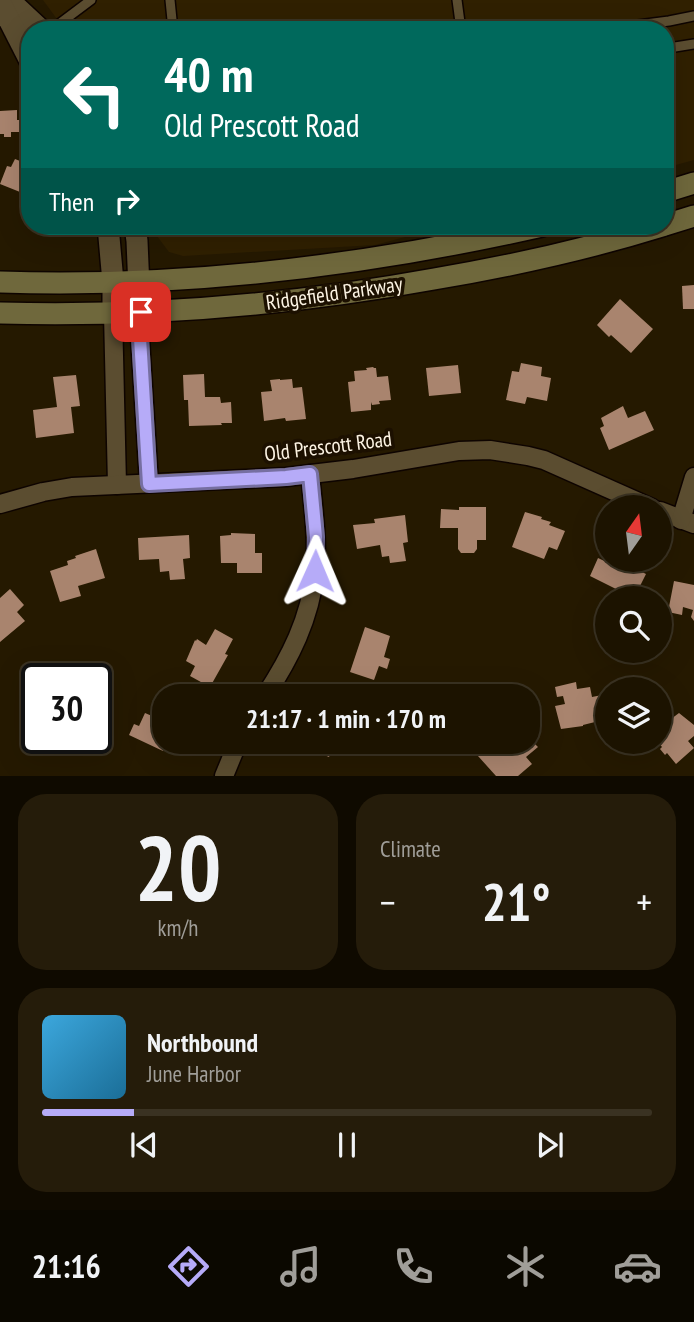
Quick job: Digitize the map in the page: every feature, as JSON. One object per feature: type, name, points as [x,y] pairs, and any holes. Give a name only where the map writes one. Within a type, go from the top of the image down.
[{"type":"main road","points":[[674,189],[694,183]]},
{"type":"main road","name":"Ridgefield Parkway","points":[[674,222],[694,216]]},
{"type":"main road","name":"Ridgefield Parkway","points":[[0,282],[81,284],[280,270],[410,253],[482,235]]},
{"type":"main road","name":"Ridgefield Parkway","points":[[0,313],[141,312],[286,301],[405,285],[482,271],[627,235]]},
{"type":"street","points":[[9,0],[31,21]]},
{"type":"street","points":[[0,2],[21,43]]},
{"type":"street","points":[[109,235],[113,282],[117,485]]},
{"type":"street","points":[[136,235],[149,484]]},
{"type":"street","name":"Old Prescott Road","points":[[0,504],[72,487],[286,477],[459,451],[490,450],[544,460],[624,495]]},
{"type":"street","points":[[273,684],[299,637],[309,607],[315,571],[316,537],[310,474]]},
{"type":"street","points":[[687,522],[694,477]]},
{"type":"street","points":[[224,776],[233,754]]},
{"type":"lane","points":[[63,21],[91,0]]},
{"type":"lane","points":[[170,0],[172,21]]},
{"type":"lane","points":[[457,0],[460,21]]},
{"type":"lane","points":[[669,21],[694,16]]},
{"type":"lane","points":[[675,47],[694,44]]},
{"type":"shaded area","points":[[43,0],[694,0],[694,160],[674,166],[674,21],[58,21]]},
{"type":"shaded area","points":[[413,235],[375,245],[183,256],[169,252],[157,236]]},
{"type":"building","points":[[17,110],[17,120],[21,120],[21,132],[11,132],[11,137],[0,134],[0,111]]},
{"type":"building","points":[[15,159],[21,161],[20,192],[0,184],[7,166],[11,167]]},
{"type":"building","points":[[694,285],[694,309],[683,309],[682,286]]},
{"type":"building","points":[[620,299],[653,329],[631,353],[597,325]]},
{"type":"building","points":[[521,363],[542,367],[541,376],[551,378],[547,401],[527,397],[525,404],[506,400],[512,371],[519,372]]},
{"type":"building","points":[[458,365],[461,393],[429,396],[426,368]]},
{"type":"building","points":[[376,368],[377,377],[388,376],[391,400],[372,405],[371,402],[371,410],[351,412],[348,382],[355,381],[354,371]]},
{"type":"building","points":[[204,374],[205,397],[220,397],[221,403],[231,402],[232,423],[189,426],[183,375]]},
{"type":"building","points":[[76,375],[80,406],[71,407],[74,433],[36,438],[33,410],[57,407],[53,377]]},
{"type":"building","points":[[292,379],[293,388],[302,387],[306,419],[264,421],[261,392],[272,391],[270,380]]},
{"type":"building","points":[[623,406],[628,418],[645,411],[654,430],[609,450],[600,428],[604,426],[601,418]]},
{"type":"building","points":[[459,507],[486,507],[486,540],[477,540],[474,553],[461,553],[458,549],[458,528],[440,528],[441,509],[459,510]]},
{"type":"building","points":[[525,512],[542,517],[541,519],[551,522],[549,525],[565,531],[557,550],[549,547],[544,559],[512,547]]},
{"type":"building","points":[[405,515],[408,542],[403,543],[406,561],[390,563],[389,556],[382,557],[380,545],[357,549],[353,525],[375,523],[374,519]]},
{"type":"building","points":[[231,533],[255,534],[255,553],[262,553],[262,573],[237,573],[237,563],[221,563],[220,536]]},
{"type":"building","points":[[189,535],[190,558],[183,559],[185,579],[170,580],[169,571],[160,572],[159,559],[139,560],[138,538]]},
{"type":"building","points":[[96,549],[105,578],[78,586],[81,596],[60,602],[50,571],[68,565],[67,561],[76,558],[75,556]]},
{"type":"building","points":[[595,565],[595,572],[646,574],[640,586],[610,586],[590,576]]},
{"type":"building","points":[[674,581],[694,585],[694,621],[691,617],[693,610],[683,607],[682,615],[672,613]]},
{"type":"building","points":[[10,589],[24,605],[17,612],[25,621],[0,642],[0,598]]},
{"type":"building","points":[[365,627],[390,636],[384,657],[390,659],[387,669],[379,666],[374,680],[350,672]]},
{"type":"building","points":[[215,629],[233,639],[225,654],[228,655],[212,684],[205,684],[190,676],[195,666],[186,661],[195,640],[206,645]]},
{"type":"building","points":[[576,682],[577,689],[590,687],[592,697],[595,696],[595,722],[561,729],[555,706],[565,704],[563,696],[557,697],[555,687]]},
{"type":"building","points":[[145,713],[152,716],[152,746],[129,735],[134,724],[139,726]]},
{"type":"building","points":[[679,713],[694,725],[694,736],[688,741],[694,748],[676,764],[668,754],[672,754],[672,718]]},
{"type":"building","points":[[530,754],[526,757],[532,764],[518,776],[496,776],[478,756]]},
{"type":"route","points":[[141,312],[140,338],[149,484],[310,474],[316,537],[315,571]]}]
